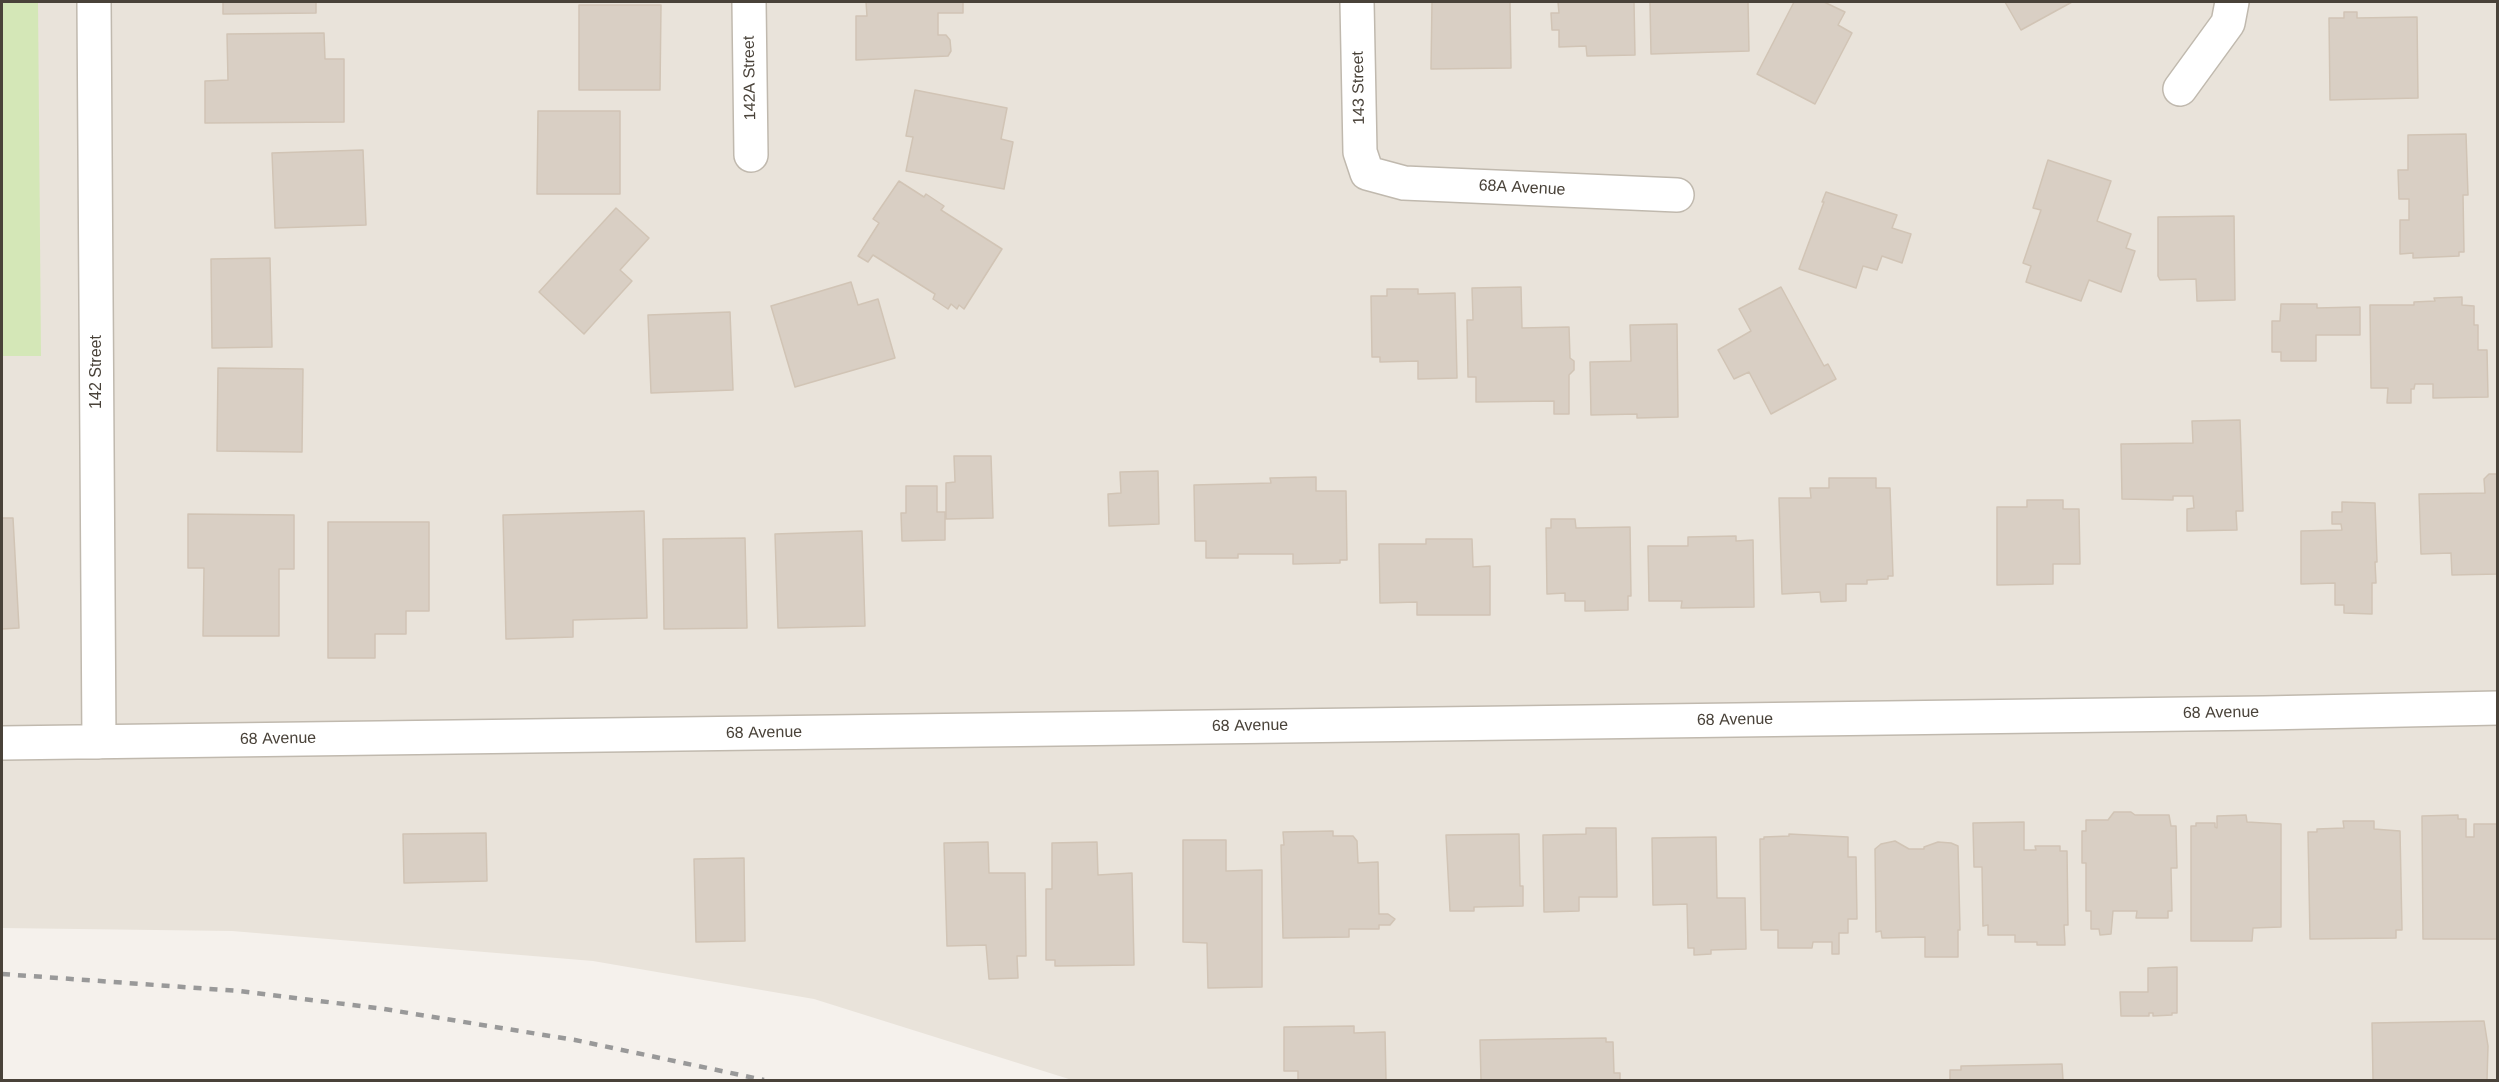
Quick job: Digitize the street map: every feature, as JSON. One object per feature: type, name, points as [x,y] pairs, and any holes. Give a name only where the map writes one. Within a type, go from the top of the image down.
[{"type":"street","name":"142 Street","points":[[94,2],[99,742]]},
{"type":"street","name":"142A Street","points":[[749,2],[751,155]]},
{"type":"street","name":"143 Street","points":[[1357,2],[1360,152],[1367,173]]},
{"type":"street","points":[[2180,89],[2228,23],[2232,2]]},
{"type":"street","name":"68A Avenue","points":[[1367,173],[1404,183],[1677,195]]},
{"type":"street","name":"68 Avenue","points":[[2,743],[2498,708]]},
{"type":"shaded area","points":[[2,2],[2497,2],[2497,1080],[1072,1080],[814,999],[593,961],[232,931],[2,928]]},
{"type":"green space","points":[[2,2],[38,2],[41,356],[2,356]]},
{"type":"building","points":[[223,2],[316,2],[316,13],[223,14]]},
{"type":"building","points":[[866,2],[963,2],[963,13],[938,13],[938,35],[946,35],[950,40],[951,51],[948,56],[856,60],[856,16],[867,16]]},
{"type":"building","points":[[1432,2],[1510,2],[1511,68],[1431,69]]},
{"type":"building","points":[[1558,2],[1634,2],[1635,55],[1587,56],[1586,46],[1559,47],[1559,30],[1552,30],[1551,13],[1559,13]]},
{"type":"building","points":[[1650,2],[1748,2],[1749,51],[1651,54]]},
{"type":"building","points":[[1794,2],[1824,2],[1845,12],[1838,25],[1852,33],[1815,104],[1757,74]]},
{"type":"building","points":[[2005,2],[2072,2],[2021,30]]},
{"type":"building","points":[[579,5],[661,5],[660,90],[579,90]]},
{"type":"building","points":[[2344,12],[2357,12],[2357,18],[2417,17],[2418,98],[2330,100],[2329,18],[2344,18]]},
{"type":"building","points":[[324,33],[325,59],[344,59],[344,122],[205,123],[205,81],[228,80],[227,34]]},
{"type":"building","points":[[915,90],[1007,108],[1001,139],[1013,142],[1004,189],[906,171],[913,137],[906,136]]},
{"type":"building","points":[[538,111],[620,111],[620,194],[537,194]]},
{"type":"building","points":[[2466,134],[2468,195],[2463,195],[2464,252],[2459,252],[2459,256],[2413,258],[2413,253],[2400,254],[2400,220],[2409,220],[2409,199],[2399,199],[2398,170],[2408,170],[2408,135]]},
{"type":"building","points":[[363,150],[366,225],[275,228],[272,153]]},
{"type":"building","points":[[2048,160],[2111,181],[2097,221],[2131,234],[2126,248],[2135,251],[2121,292],[2089,280],[2081,301],[2026,282],[2031,266],[2023,263],[2041,210],[2033,208]]},
{"type":"building","points":[[899,181],[924,197],[926,194],[944,206],[941,210],[1002,249],[964,309],[959,305],[957,309],[951,304],[948,309],[933,299],[935,294],[873,255],[868,262],[858,256],[879,223],[873,219]]},
{"type":"building","points":[[1826,192],[1897,215],[1892,228],[1911,234],[1902,263],[1882,256],[1877,270],[1863,266],[1856,288],[1799,269]]},
{"type":"building","points":[[616,208],[649,238],[620,270],[632,281],[584,334],[539,292]]},
{"type":"building","points":[[2234,216],[2235,300],[2197,301],[2196,279],[2160,280],[2158,276],[2158,217]]},
{"type":"building","points":[[270,258],[272,347],[212,348],[211,259]]},
{"type":"building","points":[[851,282],[858,305],[878,299],[895,358],[795,387],[771,306]]},
{"type":"building","points":[[1521,287],[1522,328],[1569,327],[1570,358],[1574,361],[1574,370],[1569,375],[1569,414],[1554,414],[1554,401],[1476,402],[1476,377],[1468,377],[1467,320],[1473,320],[1472,288]]},
{"type":"building","points":[[1781,287],[1824,366],[1828,364],[1836,379],[1771,414],[1749,372],[1734,379],[1718,350],[1751,331],[1739,309]]},
{"type":"building","points":[[1387,289],[1418,289],[1418,294],[1455,293],[1457,378],[1418,379],[1418,361],[1380,362],[1380,357],[1372,357],[1371,296],[1387,296]]},
{"type":"building","points":[[2462,297],[2462,305],[2474,306],[2474,325],[2478,325],[2478,350],[2487,350],[2488,397],[2433,398],[2433,384],[2415,384],[2414,389],[2411,389],[2411,403],[2387,403],[2388,388],[2371,388],[2370,305],[2414,305],[2414,302],[2435,301],[2434,298]]},
{"type":"building","points":[[2281,304],[2317,304],[2317,308],[2360,307],[2360,335],[2316,335],[2316,361],[2281,361],[2281,352],[2272,352],[2272,321],[2280,321]]},
{"type":"building","points":[[730,312],[733,390],[651,393],[648,315]]},
{"type":"building","points":[[1677,324],[1678,417],[1637,418],[1637,414],[1591,415],[1590,362],[1631,361],[1630,325]]},
{"type":"building","points":[[218,368],[303,369],[302,452],[217,451]]},
{"type":"building","points":[[2240,420],[2243,511],[2236,511],[2237,530],[2187,531],[2187,509],[2194,508],[2193,496],[2173,496],[2173,500],[2122,499],[2121,444],[2193,443],[2192,421]]},
{"type":"building","points":[[954,456],[991,456],[993,518],[946,519],[946,483],[955,482]]},
{"type":"building","points":[[1158,471],[1159,524],[1109,526],[1108,494],[1121,493],[1120,472]]},
{"type":"building","points":[[2489,474],[2498,474],[2498,574],[2452,575],[2451,553],[2421,554],[2419,494],[2485,493],[2484,479]]},
{"type":"building","points":[[1316,477],[1316,491],[1346,491],[1347,560],[1340,560],[1340,563],[1293,564],[1293,554],[1238,554],[1238,558],[1206,558],[1206,541],[1195,541],[1194,485],[1271,483],[1270,478]]},
{"type":"building","points":[[1829,478],[1876,478],[1876,488],[1890,488],[1893,576],[1888,576],[1888,579],[1867,580],[1867,584],[1846,584],[1846,601],[1821,602],[1820,592],[1782,594],[1779,498],[1811,498],[1810,488],[1829,488]]},
{"type":"building","points":[[906,486],[937,486],[937,512],[945,512],[945,540],[902,541],[901,513],[906,513]]},
{"type":"building","points":[[2027,500],[2063,500],[2063,509],[2079,509],[2080,564],[2053,564],[2053,584],[1997,585],[1997,507],[2027,507]]},
{"type":"building","points":[[2342,502],[2375,503],[2377,562],[2375,562],[2376,583],[2372,583],[2372,614],[2344,613],[2344,605],[2335,605],[2335,583],[2301,584],[2301,531],[2342,530],[2341,524],[2332,524],[2332,512],[2342,512]]},
{"type":"building","points":[[644,511],[647,618],[573,620],[573,637],[506,639],[503,515]]},
{"type":"building","points":[[188,514],[294,515],[294,569],[279,569],[279,636],[203,636],[204,568],[188,568]]},
{"type":"building","points":[[2,518],[13,518],[19,628],[2,629]]},
{"type":"building","points":[[1551,519],[1575,519],[1576,528],[1630,527],[1631,596],[1628,596],[1628,610],[1585,611],[1585,601],[1565,601],[1565,593],[1547,594],[1546,528],[1551,528]]},
{"type":"building","points":[[328,522],[429,522],[429,611],[406,611],[406,634],[375,634],[375,658],[328,658]]},
{"type":"building","points":[[862,531],[865,626],[778,628],[775,534]]},
{"type":"building","points":[[1736,536],[1736,541],[1753,540],[1754,607],[1681,608],[1682,601],[1649,601],[1648,546],[1688,546],[1688,537]]},
{"type":"building","points":[[745,538],[747,628],[664,629],[663,539]]},
{"type":"building","points":[[1426,539],[1472,539],[1473,567],[1490,566],[1490,615],[1417,615],[1417,602],[1380,603],[1379,544],[1426,544]]},
{"type":"building","points":[[2114,812],[2131,812],[2135,815],[2169,815],[2171,826],[2176,826],[2177,868],[2171,868],[2172,911],[2168,911],[2168,918],[2136,918],[2137,911],[2113,911],[2111,934],[2100,935],[2099,929],[2091,929],[2091,911],[2086,911],[2086,863],[2082,863],[2082,831],[2086,831],[2086,820],[2108,820]]},
{"type":"building","points":[[2246,815],[2247,822],[2281,824],[2281,927],[2253,928],[2252,941],[2191,941],[2191,826],[2196,826],[2196,823],[2215,823],[2217,828],[2217,816]]},
{"type":"building","points":[[2458,815],[2458,819],[2466,819],[2466,837],[2474,837],[2474,824],[2498,824],[2498,939],[2423,939],[2422,816]]},
{"type":"building","points":[[2343,821],[2374,821],[2374,829],[2400,831],[2402,930],[2396,930],[2396,938],[2310,939],[2308,832],[2317,832],[2317,829],[2344,828]]},
{"type":"building","points":[[2024,822],[2024,850],[2036,850],[2035,846],[2060,846],[2060,851],[2067,851],[2068,925],[2064,925],[2065,945],[2015,942],[2015,935],[1988,935],[1988,925],[1983,926],[1982,867],[1974,867],[1973,823]]},
{"type":"building","points":[[1586,828],[1616,828],[1617,897],[1579,897],[1579,911],[1544,912],[1543,835],[1586,834]]},
{"type":"building","points":[[1333,831],[1333,836],[1353,836],[1357,841],[1358,863],[1378,862],[1379,914],[1388,914],[1395,919],[1390,925],[1379,925],[1379,929],[1349,929],[1349,937],[1283,938],[1281,845],[1284,845],[1283,832]]},
{"type":"building","points":[[486,833],[487,881],[404,883],[403,834]]},
{"type":"building","points":[[1519,834],[1520,886],[1523,886],[1523,906],[1474,907],[1474,911],[1450,911],[1446,835]]},
{"type":"building","points":[[1789,834],[1848,837],[1848,857],[1856,857],[1857,919],[1848,919],[1848,933],[1839,933],[1839,954],[1832,954],[1832,942],[1813,942],[1812,948],[1778,948],[1778,930],[1761,930],[1760,839],[1789,836]]},
{"type":"building","points":[[1716,837],[1717,898],[1745,898],[1746,949],[1711,950],[1711,954],[1694,955],[1694,948],[1688,948],[1687,904],[1653,905],[1652,838]]},
{"type":"building","points":[[1183,840],[1226,840],[1226,871],[1262,870],[1262,987],[1208,988],[1207,943],[1183,942]]},
{"type":"building","points":[[1895,841],[1909,849],[1924,849],[1938,842],[1958,846],[1960,930],[1958,930],[1958,957],[1925,957],[1925,937],[1882,938],[1881,931],[1876,932],[1875,849],[1881,844]]},
{"type":"building","points":[[988,842],[989,873],[1025,873],[1026,956],[1017,956],[1018,978],[989,979],[986,945],[947,946],[944,843]]},
{"type":"building","points":[[1097,842],[1098,875],[1132,873],[1134,965],[1055,966],[1055,960],[1046,960],[1046,889],[1052,889],[1052,843]]},
{"type":"building","points":[[744,858],[745,941],[696,942],[694,859]]},
{"type":"building","points":[[2177,967],[2177,1013],[2121,1016],[2120,992],[2148,992],[2148,968]]},
{"type":"building","points":[[2484,1021],[2488,1046],[2487,1080],[2373,1080],[2372,1023]]},
{"type":"building","points":[[1354,1026],[1354,1033],[1385,1032],[1386,1080],[1298,1080],[1298,1071],[1284,1071],[1284,1027]]},
{"type":"building","points":[[1606,1038],[1606,1042],[1613,1042],[1614,1073],[1620,1073],[1620,1080],[1481,1080],[1480,1040]]},
{"type":"building","points":[[2062,1064],[2063,1080],[1950,1080],[1950,1070],[1961,1070],[1961,1066]]},
{"type":"railway","points":[[2,974],[239,991],[384,1009],[575,1040],[764,1080]]}]
